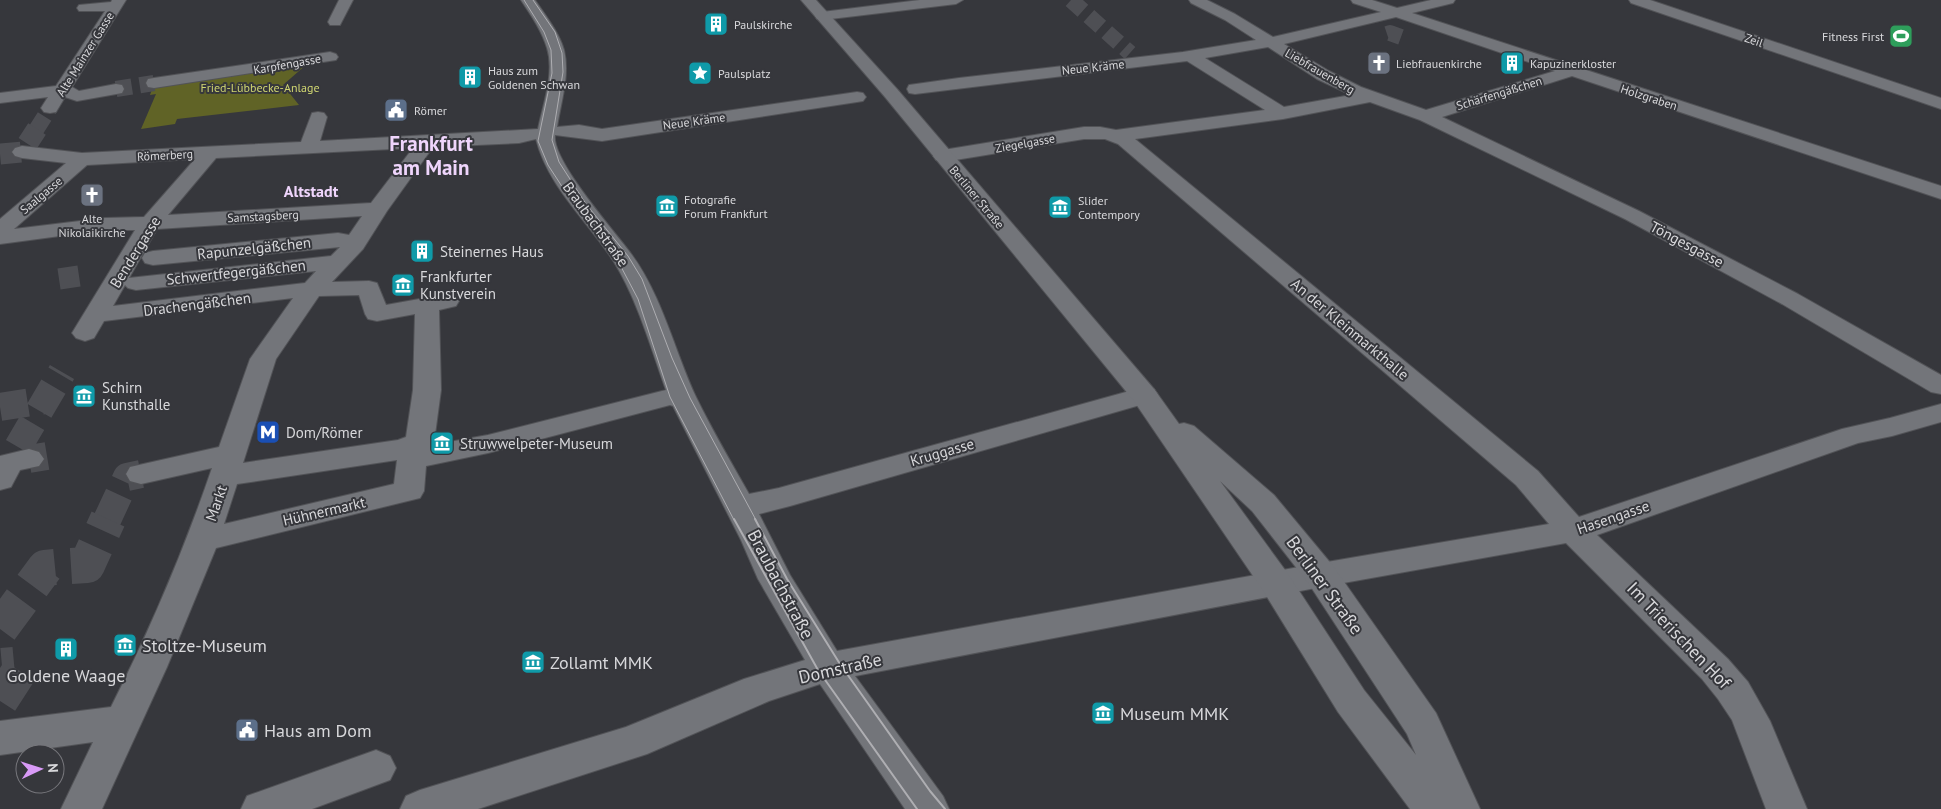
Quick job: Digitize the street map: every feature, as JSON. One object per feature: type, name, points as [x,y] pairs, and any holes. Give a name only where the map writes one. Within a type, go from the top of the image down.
[{"type":"street","points":[[335,22],[346,0]]},
{"type":"street","points":[[528,0],[546,27],[556,50],[558,72],[547,132]]},
{"type":"street","name":"Berliner Straße","points":[[808,0],[891,93],[1144,396],[1276,583],[1351,701],[1434,809]]},
{"type":"street","points":[[822,16],[950,0]]},
{"type":"street","name":"Liebfrauenberg","points":[[1196,0],[1230,17],[1323,75],[1369,97],[1426,116]]},
{"type":"street","name":"Holzgraben","points":[[1358,0],[1941,193]]},
{"type":"street","name":"Neue Kräme","points":[[915,89],[1136,57],[1189,55],[1271,42],[1448,0]]},
{"type":"street","name":"Zeil","points":[[1636,0],[1880,78],[1941,104]]},
{"type":"street","points":[[84,8],[117,3]]},
{"type":"street","name":"Alte Mainzer Gasse","points":[[50,108],[117,3]]},
{"type":"street","points":[[1341,26],[1372,35]]},
{"type":"street","points":[[1189,55],[1280,114]]},
{"type":"street","name":"Karpfengasse","points":[[154,84],[330,57]]},
{"type":"street","name":"Schärfengäßchen","points":[[1426,116],[1571,71]]},
{"type":"street","points":[[0,98],[63,90],[76,96],[116,89]]},
{"type":"street","name":"Neue Kräme","points":[[547,132],[579,130],[602,135],[857,97]]},
{"type":"street","name":"Liebfrauenberg","points":[[1280,114],[1369,97]]},
{"type":"street","points":[[1113,134],[1195,127],[1280,114]]},
{"type":"street","name":"Töngesgasse","points":[[1426,116],[1653,226],[1790,299],[1941,386]]},
{"type":"street","points":[[309,147],[318,117]]},
{"type":"street","name":"Römerberg","points":[[22,152],[82,159],[519,137],[547,132]]},
{"type":"street","name":"Braubachstraße","points":[[547,132],[545,140],[564,180],[582,207],[624,260],[639,287],[683,398],[775,579],[828,667],[928,809]]},
{"type":"street","name":"Ziegelgasse","points":[[943,156],[1084,133],[1113,134]]},
{"type":"street","name":"An der Kleinmarkthalle","points":[[1113,134],[1527,478],[1574,531]]},
{"type":"street","name":"Markt","points":[[81,809],[150,667],[203,540],[262,359],[305,290],[337,262],[355,243],[377,209],[428,141]]},
{"type":"street","name":"Bendergasse","points":[[90,324],[150,223],[211,152]]},
{"type":"street","name":"Saalgasse","points":[[0,230],[82,159]]},
{"type":"street","name":"Samstagsberg","points":[[0,237],[105,224],[377,209]]},
{"type":"street","name":"Rapunzelgäßchen","points":[[153,258],[338,240],[355,243]]},
{"type":"street","name":"Schwertfegergäßchen","points":[[136,283],[337,262]]},
{"type":"street","points":[[305,290],[369,288],[377,314],[437,303],[435,388],[415,452]]},
{"type":"street","name":"Drachengäßchen","points":[[90,324],[305,290]]},
{"type":"street","points":[[90,324],[197,320]]},
{"type":"street","name":"Berliner Straße","points":[[1144,396],[1263,503],[1321,575],[1422,725],[1460,809]]},
{"type":"street","name":"Kruggasse","points":[[739,507],[779,499],[1144,396]]},
{"type":"street","points":[[141,474],[404,449],[415,452],[488,444],[670,397],[683,398]]},
{"type":"street","name":"Hasengasse","points":[[1276,583],[1574,531],[1852,435],[1892,427],[1941,413]]},
{"type":"street","name":"Hühnermarkt","points":[[203,540],[409,491],[415,452]]},
{"type":"street","name":"Im Trierischen Hof","points":[[1574,531],[1728,682],[1745,709],[1762,747],[1775,786],[1787,809]]},
{"type":"street","name":"Domstraße","points":[[420,809],[633,742],[756,690],[828,667],[1276,583]]},
{"type":"street","points":[[0,738],[122,722]]},
{"type":"street","points":[[261,809],[376,768]]},
{"type":"green space","name":"Fried-Lübbecke-Anlage","points":[[307,64],[283,85],[299,105],[177,119],[175,124],[141,129],[156,94],[150,95],[156,78]]},
{"type":"tunnel","points":[[1071,0],[1130,53]]},
{"type":"tunnel","points":[[1387,34],[1390,33],[1401,37]]},
{"type":"tunnel","points":[[116,89],[154,83]]},
{"type":"tunnel","points":[[36,130],[50,108]]},
{"type":"tunnel","points":[[0,154],[22,152],[37,129]]},
{"type":"tunnel","points":[[59,279],[79,276]]},
{"type":"tunnel","points":[[18,447],[62,372]]},
{"type":"tunnel","points":[[0,407],[45,400]]},
{"type":"tunnel","points":[[29,459],[47,456]]},
{"type":"tunnel","points":[[107,520],[127,477],[141,474]]},
{"type":"tunnel","points":[[71,566],[87,565],[108,519]]},
{"type":"tunnel","points":[[0,629],[45,568],[55,567]]},
{"type":"tunnel","points":[[0,701],[24,664],[2,666]]},
{"type":"tram line","points":[[524,0],[544,32],[551,50],[552,73],[538,141],[548,165],[576,208],[618,261],[638,299],[670,397],[734,520]]},
{"type":"tram line","points":[[533,0],[555,32],[562,53],[563,72],[552,140],[559,162],[586,204],[628,256],[642,279],[672,358],[690,398],[756,520]]},
{"type":"tram line","points":[[734,519],[818,670],[917,809]]},
{"type":"tram line","points":[[755,519],[787,579],[840,664],[930,791],[945,809]]},
{"type":"place","name":"Paulskirche","points":[[716,24]]},
{"type":"place","name":"Fitness First","points":[[1901,36]]},
{"type":"place","name":"Liebfrauenkirche","points":[[1379,63]]},
{"type":"place","name":"Kapuzinerkloster","points":[[1512,63]]},
{"type":"place","name":"Paulsplatz","points":[[700,73]]},
{"type":"place","name":"Haus zum Goldenen Schwan","points":[[470,77]]},
{"type":"place","name":"Römer","points":[[396,110]]},
{"type":"place","name":"Alte Nikolaikirche","points":[[92,195]]},
{"type":"place","name":"Fotografie Forum Frankfurt","points":[[667,206]]},
{"type":"place","name":"Slider Contempory","points":[[1060,207]]},
{"type":"place","name":"Steinernes Haus","points":[[422,251]]},
{"type":"place","name":"Frankfurter Kunstverein","points":[[403,285]]},
{"type":"place","name":"Schirn Kunsthalle","points":[[84,396]]},
{"type":"place","name":"Dom/Römer","points":[[268,432]]},
{"type":"place","name":"Struwwelpeter-Museum","points":[[442,443]]},
{"type":"place","name":"Stoltze-Museum","points":[[125,645]]},
{"type":"place","name":"Goldene Waage","points":[[66,649]]},
{"type":"place","name":"Zollamt MMK","points":[[533,662]]},
{"type":"place","name":"Museum MMK","points":[[1103,713]]},
{"type":"place","name":"Haus am Dom","points":[[247,730]]},
{"type":"district","name":"Frankfurt am Main","points":[[431,155]]},
{"type":"district","name":"Altstadt","points":[[311,191]]}]
